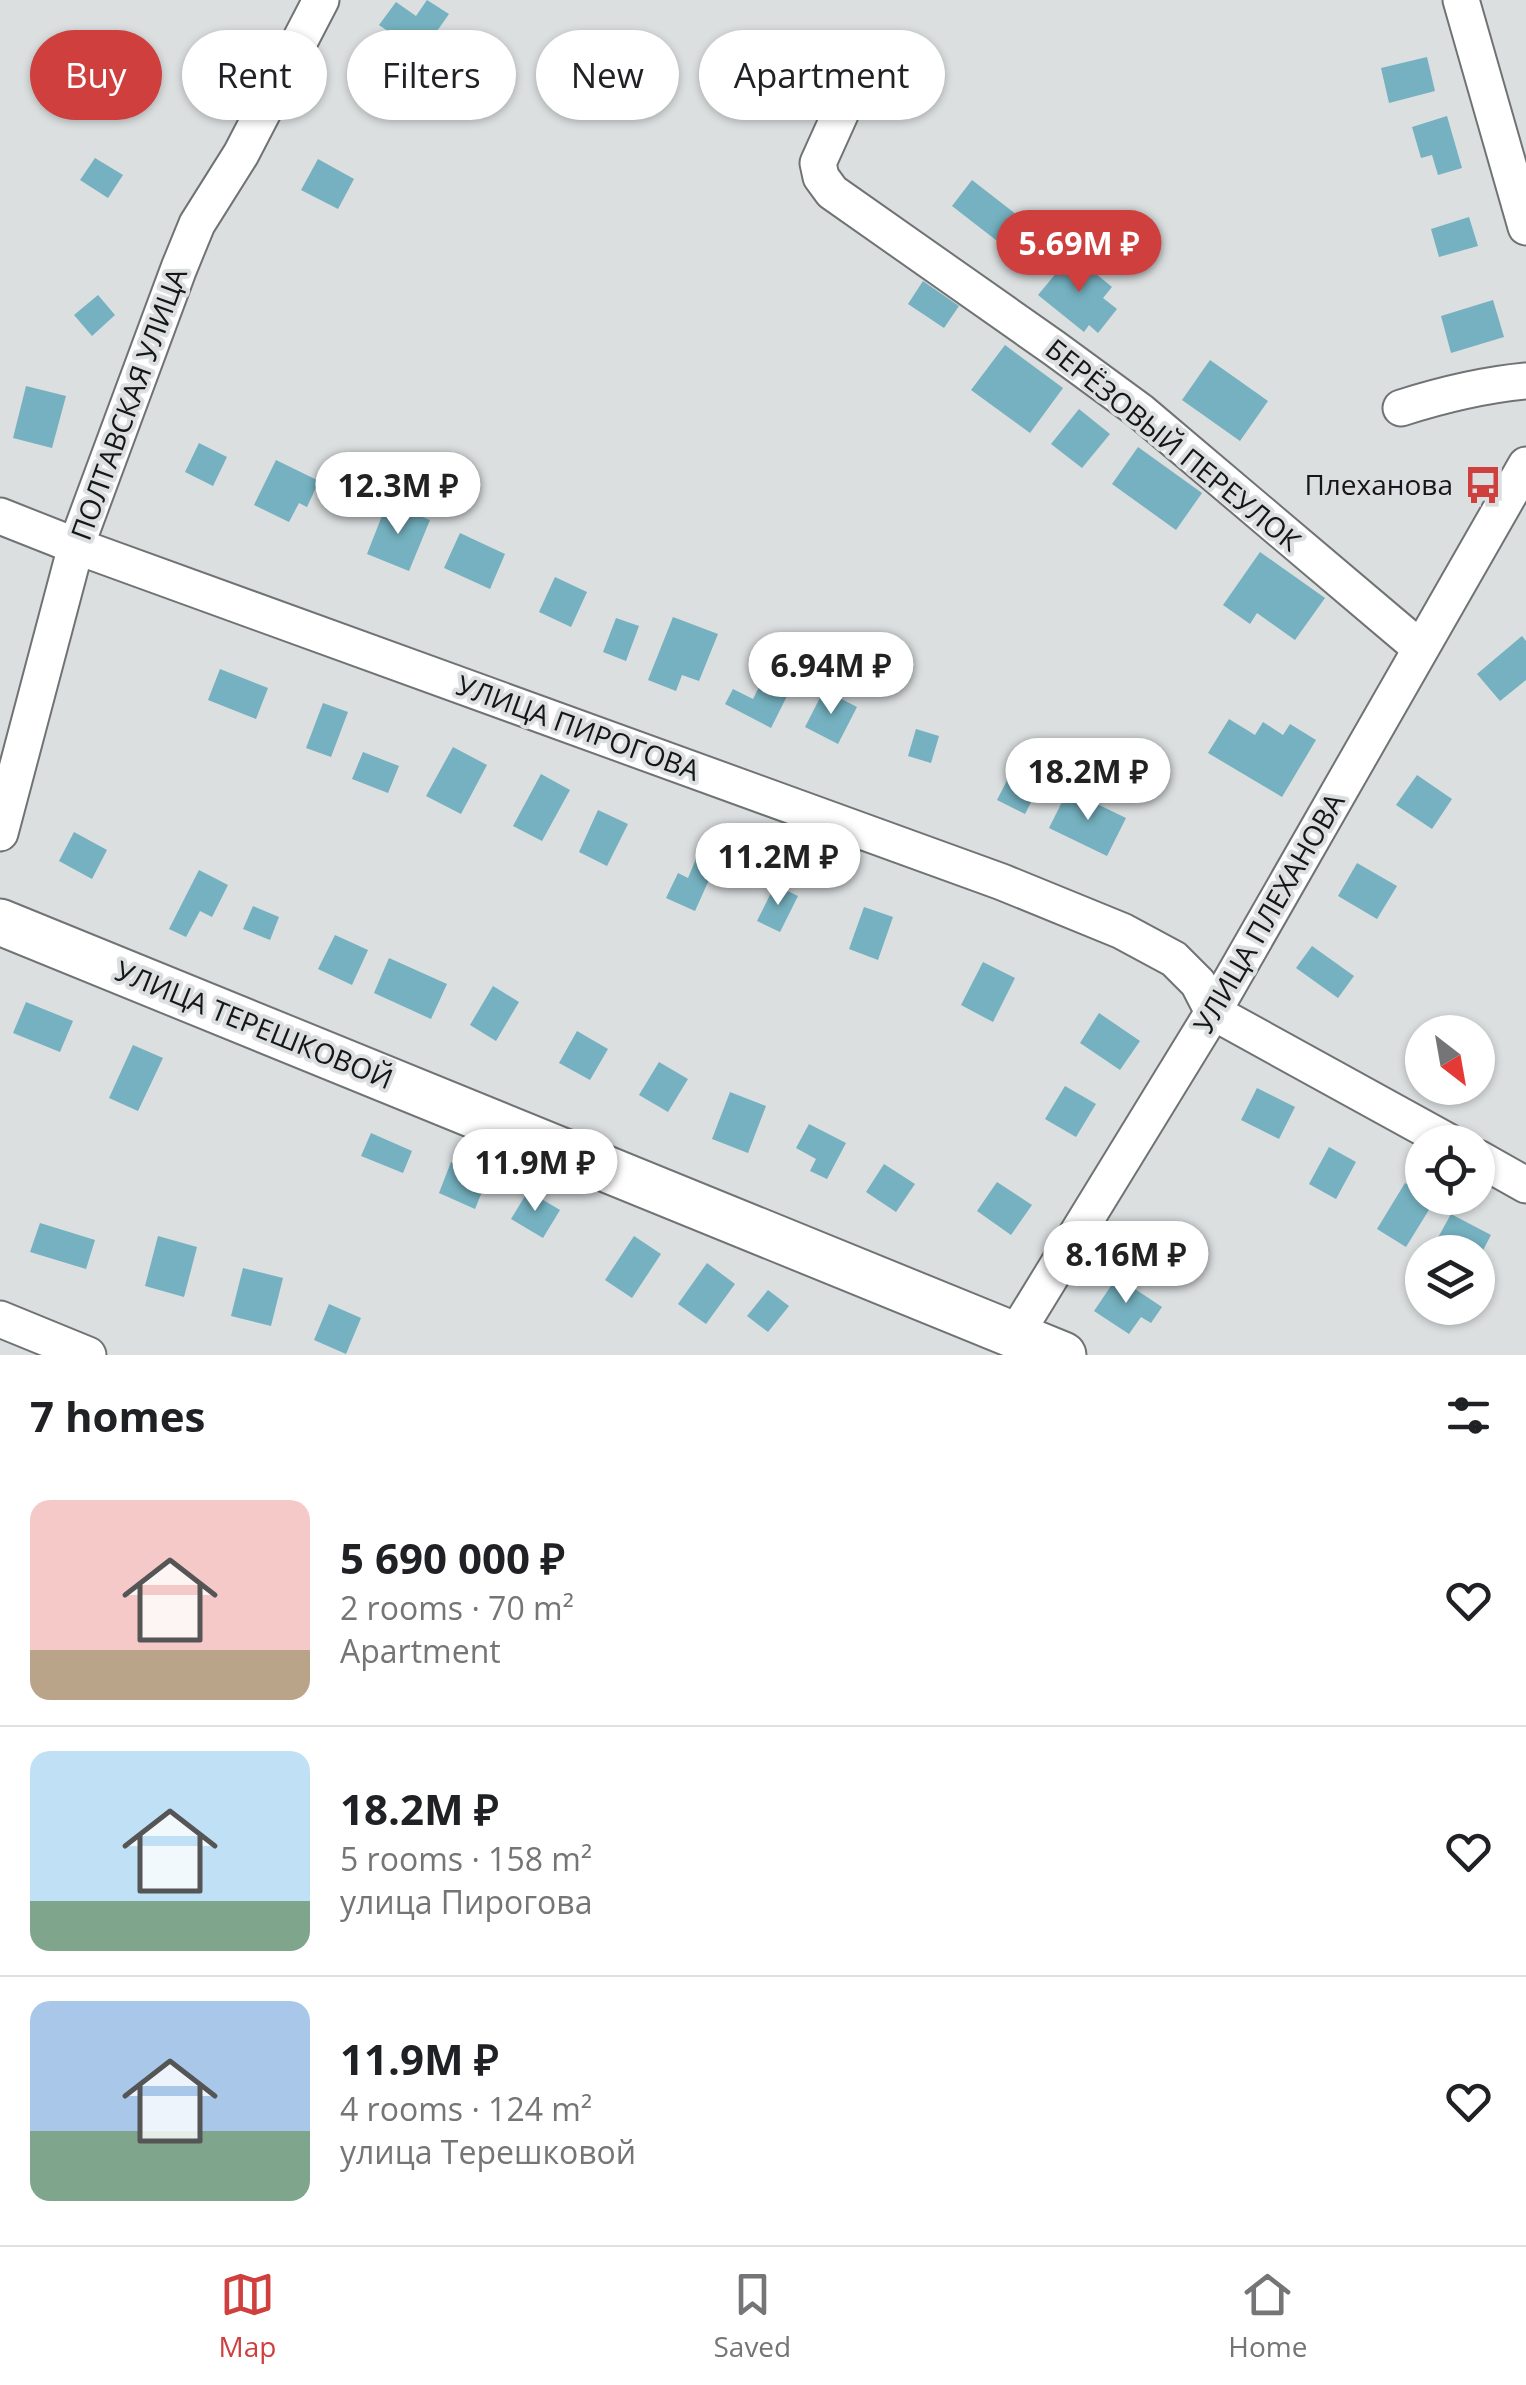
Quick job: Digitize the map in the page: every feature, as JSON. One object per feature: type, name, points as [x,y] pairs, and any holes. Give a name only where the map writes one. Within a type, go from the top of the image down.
[{"type":"main road","name":"УЛИЦА ТЕРЕШКОВОЙ","points":[[0,922],[1009,1345],[1063,1355]]},
{"type":"street","name":"ПОЛТАВСКАЯ УЛИЦА","points":[[0,833],[76,546],[172,287],[198,224],[241,154],[322,0]]},
{"type":"street","points":[[1460,0],[1526,227]]},
{"type":"street","name":"БЕРЁЗОВЫЙ ПЕРЕУЛОК","points":[[837,120],[818,163],[821,177],[832,192],[1140,411],[1420,648]]},
{"type":"street","points":[[1401,408],[1462,390],[1526,381]]},
{"type":"street","name":"УЛИЦА ПЛЕХАНОВА","points":[[1009,1345],[1213,1012],[1526,465]]},
{"type":"street","name":"УЛИЦА ПИРОГОВА","points":[[0,516],[1002,882],[1122,930],[1174,959],[1198,984],[1213,1012],[1418,1125]]},
{"type":"street","points":[[1495,1168],[1526,1185]]},
{"type":"street","points":[[0,1319],[88,1355]]},
{"type":"building","points":[[427,0],[449,14],[438,30],[386,30],[379,25],[396,2],[416,16]]},
{"type":"building","points":[[1427,57],[1435,91],[1389,103],[1381,68]]},
{"type":"building","points":[[1447,116],[1462,168],[1438,175],[1432,155],[1421,158],[1412,127]]},
{"type":"building","points":[[95,158],[123,175],[108,198],[80,180]]},
{"type":"building","points":[[318,159],[354,179],[338,209],[301,190]]},
{"type":"building","points":[[972,180],[1021,218],[1001,244],[952,206]]},
{"type":"building","points":[[1469,217],[1478,246],[1439,257],[1431,229]]},
{"type":"building","points":[[1072,254],[1112,287],[1103,298],[1117,309],[1098,333],[1089,325],[1084,332],[1038,295]]},
{"type":"building","points":[[923,281],[959,306],[944,328],[908,304]]},
{"type":"building","points":[[98,295],[115,315],[92,336],[74,315]]},
{"type":"building","points":[[1493,300],[1504,337],[1451,353],[1441,316]]},
{"type":"building","points":[[1005,345],[1063,388],[1030,433],[971,390]]},
{"type":"building","points":[[1210,360],[1268,401],[1240,441],[1182,400]]},
{"type":"building","points":[[26,386],[66,396],[52,448],[13,438]]},
{"type":"building","points":[[1079,409],[1110,434],[1082,468],[1051,444]]},
{"type":"building","points":[[199,443],[227,457],[213,486],[185,472]]},
{"type":"building","points":[[1138,447],[1202,493],[1176,530],[1112,484]]},
{"type":"building","points":[[276,460],[319,481],[307,507],[299,503],[289,522],[254,505]]},
{"type":"building","points":[[387,503],[430,520],[409,571],[367,554]]},
{"type":"building","points":[[460,533],[505,554],[490,589],[444,568]]},
{"type":"building","points":[[1260,552],[1325,598],[1295,640],[1257,613],[1250,624],[1223,605]]},
{"type":"building","points":[[555,577],[587,592],[571,627],[539,612]]},
{"type":"building","points":[[673,617],[718,634],[699,681],[682,675],[676,691],[648,680]]},
{"type":"building","points":[[616,618],[639,626],[626,661],[603,652]]},
{"type":"building","points":[[1522,636],[1526,641],[1526,680],[1500,701],[1477,674]]},
{"type":"building","points":[[220,669],[268,688],[256,719],[208,700]]},
{"type":"building","points":[[767,671],[793,684],[771,728],[725,704],[733,689],[753,699]]},
{"type":"building","points":[[824,690],[857,707],[838,744],[805,727]]},
{"type":"building","points":[[323,703],[348,712],[331,757],[306,748]]},
{"type":"building","points":[[1229,719],[1255,735],[1263,722],[1283,735],[1290,724],[1316,740],[1282,797],[1208,753]]},
{"type":"building","points":[[916,729],[939,736],[931,763],[908,756]]},
{"type":"building","points":[[453,747],[487,765],[461,814],[426,796]]},
{"type":"building","points":[[363,752],[399,766],[388,793],[352,779]]},
{"type":"building","points":[[1017,761],[1045,775],[1025,814],[997,800]]},
{"type":"building","points":[[541,774],[570,790],[542,841],[513,826]]},
{"type":"building","points":[[1417,775],[1452,799],[1432,829],[1396,805]]},
{"type":"building","points":[[1068,790],[1126,818],[1107,856],[1049,828]]},
{"type":"building","points":[[598,810],[628,824],[607,866],[579,852]]},
{"type":"building","points":[[74,832],[107,850],[92,879],[59,861]]},
{"type":"building","points":[[698,854],[717,862],[695,911],[666,898],[678,873],[688,878]]},
{"type":"building","points":[[1357,863],[1397,886],[1377,919],[1338,896]]},
{"type":"building","points":[[199,870],[228,885],[212,917],[200,911],[186,937],[169,929]]},
{"type":"building","points":[[775,885],[798,896],[780,932],[757,921]]},
{"type":"building","points":[[253,906],[279,917],[270,940],[243,929]]},
{"type":"building","points":[[864,907],[893,917],[878,960],[849,949]]},
{"type":"building","points":[[335,935],[368,950],[352,985],[318,969]]},
{"type":"building","points":[[1312,946],[1354,976],[1338,998],[1296,968]]},
{"type":"building","points":[[389,958],[447,984],[431,1019],[374,993]]},
{"type":"building","points":[[983,962],[1015,978],[993,1022],[961,1005]]},
{"type":"building","points":[[493,986],[519,1002],[496,1041],[470,1025]]},
{"type":"building","points":[[26,1002],[73,1021],[60,1052],[13,1033]]},
{"type":"building","points":[[1099,1013],[1140,1041],[1120,1070],[1080,1043]]},
{"type":"building","points":[[577,1031],[608,1049],[590,1080],[559,1063]]},
{"type":"building","points":[[133,1045],[163,1058],[138,1111],[109,1098]]},
{"type":"building","points":[[659,1062],[688,1079],[668,1112],[639,1095]]},
{"type":"building","points":[[1065,1086],[1096,1104],[1076,1137],[1045,1119]]},
{"type":"building","points":[[1257,1088],[1295,1107],[1279,1139],[1241,1120]]},
{"type":"building","points":[[730,1092],[766,1106],[748,1153],[712,1139]]},
{"type":"building","points":[[809,1124],[846,1143],[827,1179],[810,1171],[816,1159],[796,1148]]},
{"type":"building","points":[[371,1133],[412,1151],[403,1173],[361,1156]]},
{"type":"building","points":[[1329,1147],[1356,1162],[1336,1199],[1309,1184]]},
{"type":"building","points":[[451,1162],[488,1177],[475,1209],[439,1193]]},
{"type":"building","points":[[884,1164],[915,1184],[896,1212],[866,1192]]},
{"type":"building","points":[[997,1182],[1032,1205],[1011,1235],[977,1211]]},
{"type":"building","points":[[1405,1183],[1405,1215],[1426,1215],[1413,1235],[1405,1235],[1405,1246],[1377,1229]]},
{"type":"building","points":[[528,1191],[560,1210],[543,1238],[511,1219]]},
{"type":"building","points":[[1453,1215],[1491,1235],[1439,1235]]},
{"type":"building","points":[[40,1223],[95,1240],[86,1269],[30,1252]]},
{"type":"building","points":[[158,1236],[197,1247],[184,1297],[145,1286]]},
{"type":"building","points":[[634,1236],[661,1254],[632,1298],[605,1280]]},
{"type":"building","points":[[707,1263],[735,1284],[706,1324],[678,1304]]},
{"type":"building","points":[[243,1268],[283,1278],[271,1326],[231,1316]]},
{"type":"building","points":[[1117,1277],[1162,1307],[1151,1323],[1141,1317],[1129,1334],[1094,1311]]},
{"type":"building","points":[[768,1290],[789,1306],[768,1332],[747,1316]]},
{"type":"building","points":[[329,1304],[361,1318],[346,1354],[314,1340]]},
{"type":"place","name":"Плеханова","points":[[1483,485]]}]
